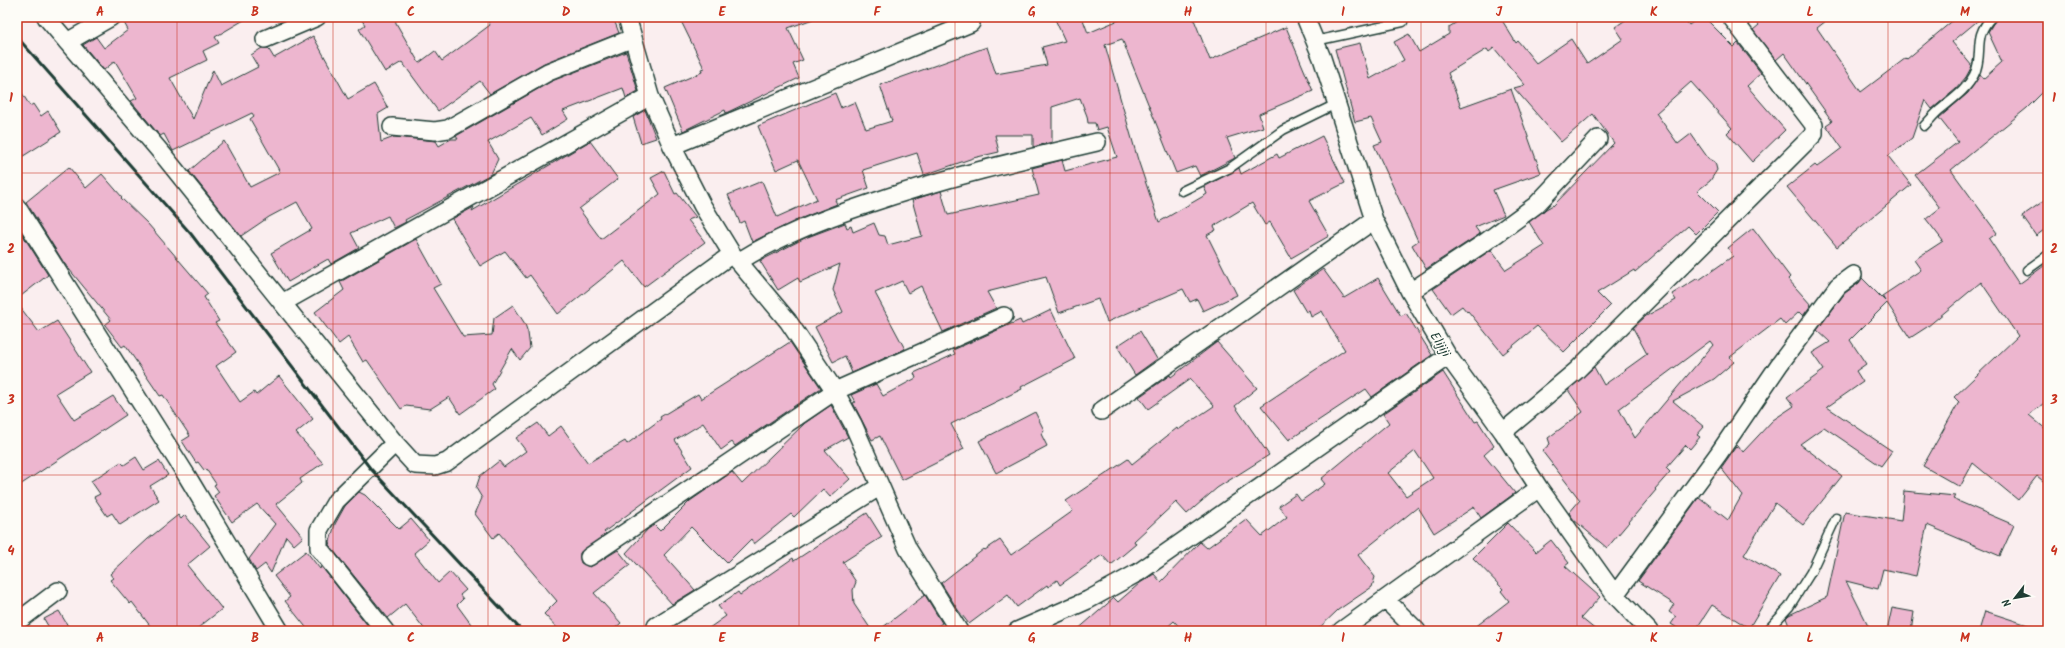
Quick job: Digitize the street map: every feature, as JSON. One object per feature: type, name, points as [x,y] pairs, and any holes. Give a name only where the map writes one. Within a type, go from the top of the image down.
[{"type":"street","points":[[46,17],[164,156],[395,443],[415,465],[435,466],[447,462],[735,258],[832,216],[925,184],[1097,142]]},
{"type":"street","points":[[67,42],[111,17]]},
{"type":"street","points":[[265,39],[317,17]]},
{"type":"street","points":[[627,17],[650,96],[672,146],[702,205],[735,258],[788,321],[835,391],[853,424],[879,487],[908,549],[959,631]]},
{"type":"street","name":"Elijiji","points":[[1305,17],[1315,41],[1374,220],[1410,292],[1448,356],[1503,432],[1539,488],[1615,595],[1649,631]]},
{"type":"street","points":[[1503,432],[1576,371],[1814,134],[1814,125],[1731,17]]},
{"type":"street","points":[[672,146],[971,23]]},
{"type":"street","points":[[392,127],[435,131],[448,128],[548,72],[633,38]]},
{"type":"street","points":[[282,303],[650,96]]},
{"type":"street","points":[[1410,292],[1484,243],[1536,205],[1598,139]]},
{"type":"street","points":[[17,207],[187,476],[280,631]]},
{"type":"street","points":[[1100,410],[1374,220]]},
{"type":"street","points":[[1615,595],[1719,453],[1779,365],[1838,286],[1853,276]]},
{"type":"street","points":[[589,556],[835,391],[1004,316]]},
{"type":"street","points":[[1017,631],[1088,600],[1138,572],[1448,356]]},
{"type":"street","points":[[385,631],[319,548],[319,530],[336,501],[395,443]]},
{"type":"street","points":[[656,626],[879,487]]},
{"type":"street","points":[[1342,631],[1539,488]]},
{"type":"street","points":[[17,622],[58,591]]},
{"type":"street","points":[[1386,600],[1417,631]]},
{"type":"lane","points":[[1924,126],[1940,109],[1961,93],[1973,77],[1979,64],[1978,49],[1980,34],[1992,17]]},
{"type":"lane","points":[[1315,41],[1403,22]]},
{"type":"lane","points":[[1182,191],[1230,168],[1283,130],[1336,104]]},
{"type":"lane","points":[[2027,270],[2048,255]]},
{"type":"lane","points":[[1767,631],[1789,608],[1811,572],[1836,518]]},
{"type":"building","points":[[121,17],[249,17],[215,37],[219,43],[203,51],[207,60],[170,78],[193,119],[213,70],[221,86],[258,67],[251,55],[262,48],[268,48],[274,58],[313,36],[348,99],[374,84],[388,108],[378,114],[381,142],[394,137],[436,141],[439,146],[451,139],[458,139],[456,136],[552,81],[626,52],[638,91],[626,98],[623,88],[563,111],[568,119],[542,135],[531,118],[488,142],[498,159],[491,174],[405,220],[406,222],[394,228],[388,216],[351,233],[359,248],[331,264],[328,259],[288,282],[271,253],[312,229],[297,202],[269,217],[241,236],[189,171],[224,141],[250,187],[280,172],[250,119],[254,116],[252,113],[173,151],[164,134],[160,136],[131,101],[137,98],[115,61],[104,70],[83,45],[96,37],[104,48],[128,30]]},
{"type":"building","points":[[360,17],[395,17],[396,23],[419,63],[435,51],[442,61],[490,25],[486,17],[613,17],[619,33],[544,63],[490,94],[480,81],[438,111],[402,62],[385,72],[359,29],[365,25]]},
{"type":"building","points":[[679,17],[813,17],[813,19],[788,28],[803,60],[793,64],[799,78],[726,113],[725,110],[683,131],[665,88],[702,72],[701,69],[704,68]]},
{"type":"building","points":[[1054,17],[1082,17],[1088,33],[1126,17],[1193,17],[1210,60],[1286,27],[1313,91],[1259,114],[1263,127],[1227,138],[1235,158],[1200,176],[1195,166],[1176,173],[1122,39],[1105,45],[1138,160],[1159,222],[1207,194],[1204,187],[1239,168],[1241,174],[1277,154],[1279,158],[1322,136],[1345,183],[1309,201],[1329,236],[1291,258],[1270,222],[1265,225],[1252,203],[1214,226],[1216,230],[1207,235],[1237,295],[1203,311],[1197,299],[1190,302],[1183,289],[1107,322],[1098,299],[1059,313],[1046,277],[987,292],[996,308],[943,332],[921,286],[908,293],[902,281],[875,293],[905,349],[852,373],[845,356],[833,362],[815,327],[843,312],[833,290],[840,264],[800,282],[798,278],[778,290],[760,261],[805,238],[845,223],[847,228],[851,226],[853,232],[874,223],[879,235],[885,236],[888,245],[922,236],[912,200],[941,191],[948,215],[1039,195],[1032,168],[1062,160],[1065,171],[1117,157],[1107,127],[1097,130],[1095,123],[1088,123],[1080,98],[1052,107],[1052,142],[1033,147],[1033,135],[995,135],[999,152],[973,158],[924,175],[917,153],[863,170],[869,188],[835,200],[837,204],[797,220],[752,242],[744,221],[740,223],[728,195],[762,181],[777,217],[817,199],[798,160],[776,170],[758,126],[835,93],[841,108],[855,102],[866,129],[892,121],[880,85],[987,47],[996,74],[1047,65],[1042,47],[1065,41]]},
{"type":"building","points":[[1465,17],[1500,17],[1516,43],[1518,41],[1536,63],[1571,39],[1587,64],[1623,39],[1615,27],[1630,17],[1683,17],[1689,25],[1700,17],[1704,17],[1734,47],[1738,43],[1761,73],[1747,86],[1785,130],[1752,162],[1727,133],[1732,128],[1691,82],[1656,113],[1678,144],[1691,134],[1708,158],[1715,162],[1717,170],[1710,181],[1697,191],[1718,212],[1696,234],[1688,226],[1635,272],[1634,270],[1597,293],[1610,306],[1564,352],[1537,326],[1503,354],[1468,311],[1467,312],[1462,306],[1451,314],[1433,289],[1491,250],[1506,270],[1544,246],[1529,222],[1546,209],[1553,206],[1614,143],[1593,114],[1561,142],[1514,88],[1525,85],[1494,48],[1489,52],[1487,49],[1448,73],[1461,107],[1511,89],[1541,173],[1493,190],[1504,215],[1475,227],[1480,234],[1426,269],[1412,245],[1418,241],[1374,145],[1382,142],[1371,118],[1355,122],[1335,49],[1360,43],[1370,79],[1404,60],[1394,42],[1409,34],[1419,52],[1449,34],[1449,27]]},
{"type":"building","points":[[1753,17],[1831,17],[1817,28],[1861,92],[1906,58],[1907,59],[1957,17],[1985,17],[1982,20],[1981,18],[1952,42],[1972,66],[1966,77],[1956,89],[1932,109],[1925,100],[1912,138],[1888,156],[1911,185],[1837,247],[1787,187],[1815,165],[1817,167],[1842,148],[1826,125],[1832,121],[1784,53],[1776,60],[1753,30],[1759,25]]},
{"type":"building","points":[[1997,17],[2048,17],[2048,87],[2027,108],[1951,170],[1997,233],[1989,239],[2019,284],[2048,263],[2048,400],[2029,415],[2048,431],[2048,485],[2037,476],[2018,500],[1973,463],[1960,487],[1923,466],[1959,402],[1954,397],[2018,336],[1981,282],[1927,327],[1910,338],[1887,303],[1850,340],[1866,364],[1856,371],[1863,382],[1827,407],[1892,451],[1881,466],[1824,427],[1800,444],[1842,476],[1803,525],[1775,503],[1744,555],[1780,576],[1749,628],[1712,605],[1695,631],[1682,631],[1671,624],[1676,617],[1669,612],[1674,604],[1638,581],[1699,497],[1728,520],[1742,495],[1721,468],[1738,445],[1743,452],[1773,420],[1794,406],[1787,397],[1824,370],[1812,353],[1830,342],[1817,330],[1845,293],[1859,283],[1862,278],[1885,301],[1882,296],[1921,270],[1914,260],[1943,241],[1926,219],[1940,208],[1915,175],[1958,142],[1939,118],[1968,93],[1980,75],[1983,79],[2002,62],[1988,32]]},
{"type":"building","points":[[17,85],[30,106],[33,104],[41,116],[48,111],[61,132],[17,160]]},
{"type":"building","points":[[645,110],[656,138],[641,143],[633,117]]},
{"type":"building","points":[[590,141],[618,179],[579,209],[601,239],[660,194],[651,178],[664,171],[675,194],[677,193],[696,217],[688,220],[705,242],[644,287],[624,261],[558,314],[530,275],[526,278],[505,251],[480,266],[452,219],[474,207],[472,211]]},
{"type":"building","points":[[69,167],[86,188],[102,174],[122,197],[121,198],[148,224],[208,294],[204,297],[219,321],[215,323],[236,352],[216,366],[240,402],[254,392],[256,395],[279,376],[313,419],[296,433],[323,463],[300,479],[302,483],[276,504],[303,537],[294,545],[286,536],[271,573],[265,564],[256,571],[249,559],[275,524],[257,504],[232,522],[214,496],[219,492],[214,485],[216,484],[206,469],[204,470],[198,462],[196,463],[182,441],[190,436],[163,395],[160,396],[125,345],[122,347],[105,325],[111,320],[64,263],[26,202]]},
{"type":"building","points":[[2048,198],[2048,227],[2036,236],[2022,216]]},
{"type":"building","points":[[17,226],[48,275],[17,299]]},
{"type":"building","points":[[1753,228],[1790,277],[1788,279],[1811,305],[1803,316],[1799,312],[1785,325],[1780,319],[1730,357],[1734,362],[1714,379],[1673,401],[1704,427],[1697,435],[1700,437],[1690,449],[1686,445],[1666,468],[1670,472],[1607,548],[1574,520],[1569,513],[1580,500],[1542,451],[1550,444],[1548,438],[1583,412],[1568,390],[1594,367],[1604,385],[1647,354],[1633,328],[1646,316],[1676,300],[1672,294],[1698,278],[1699,280],[1733,256],[1728,248]],"holes":[[[1710,341],[1713,345],[1635,438],[1619,409]]]},
{"type":"building","points":[[416,239],[441,284],[433,288],[463,337],[492,335],[494,318],[513,305],[525,324],[528,333],[530,348],[520,360],[512,349],[492,384],[495,389],[460,414],[449,397],[430,409],[406,406],[401,409],[367,360],[363,362],[348,337],[339,344],[315,312],[344,290],[340,282]]},
{"type":"building","points":[[1323,269],[1344,298],[1378,278],[1401,316],[1406,313],[1432,355],[1372,397],[1366,389],[1289,440],[1261,406],[1345,350],[1322,311],[1311,317],[1309,310],[1306,312],[1293,290]]},
{"type":"building","points":[[17,303],[39,332],[57,321],[90,372],[56,393],[74,420],[113,396],[126,415],[17,487]]},
{"type":"building","points":[[1051,310],[1075,359],[1021,387],[1022,389],[951,424],[964,449],[902,480],[880,436],[872,440],[853,403],[855,402],[851,395],[876,384],[883,396],[916,378],[914,373],[955,354],[953,350],[1020,320],[1022,324]]},
{"type":"building","points":[[1140,331],[1157,359],[1135,375],[1117,346]]},
{"type":"building","points":[[790,342],[821,388],[735,446],[732,442],[721,450],[703,423],[675,440],[692,467],[604,532],[606,534],[580,553],[581,563],[590,567],[618,550],[630,565],[594,593],[621,623],[612,631],[560,631],[544,614],[557,601],[499,533],[493,538],[475,514],[482,498],[476,488],[480,476],[499,461],[504,467],[526,451],[516,438],[538,423],[548,436],[561,426],[588,463],[625,441],[627,444],[661,419],[660,417],[698,394],[701,399]]},
{"type":"building","points":[[1217,342],[1257,388],[1235,406],[1269,455],[1217,488],[1187,514],[1176,502],[1134,541],[1136,544],[1111,565],[1102,555],[1060,585],[1057,580],[1048,587],[1047,585],[1017,607],[1008,595],[969,624],[941,583],[984,549],[985,550],[1000,540],[1011,555],[1073,511],[1066,501],[1128,459],[1132,464],[1177,428],[1178,430],[1214,406],[1190,379],[1148,409],[1139,397],[1170,375],[1171,377]]},
{"type":"building","points":[[1443,372],[1475,422],[1478,421],[1494,446],[1484,455],[1515,493],[1481,518],[1474,507],[1434,533],[1418,507],[1358,555],[1375,577],[1372,587],[1338,610],[1316,631],[1183,631],[1174,621],[1163,631],[1076,631],[1114,598],[1118,602],[1140,583],[1154,574],[1161,582],[1200,542],[1207,548],[1246,519],[1262,536],[1287,517],[1279,506],[1296,494],[1301,501],[1325,484],[1321,479],[1389,423],[1383,414]],"holes":[[[1415,451],[1433,478],[1406,496],[1388,473]]]},
{"type":"building","points":[[831,405],[848,437],[825,450],[850,479],[830,497],[823,489],[794,517],[791,514],[754,544],[751,539],[727,563],[691,527],[664,555],[695,590],[672,604],[626,553],[648,529],[654,525],[660,531],[690,501],[732,472],[742,484],[805,423]]},
{"type":"building","points":[[1035,412],[1044,430],[1041,434],[1047,446],[996,473],[979,441]]},
{"type":"building","points":[[136,457],[144,470],[159,461],[168,475],[150,486],[159,500],[120,525],[112,513],[107,516],[94,497],[100,494],[91,481],[121,462],[124,465]]},
{"type":"building","points":[[1904,491],[1955,496],[1953,499],[2014,525],[2000,556],[1927,525],[1916,576],[1883,569],[1878,589],[1846,581],[1871,631],[1791,631],[1786,618],[1789,615],[1827,597],[1845,512],[1901,521]]},
{"type":"building","points":[[359,492],[365,495],[399,529],[411,519],[429,540],[414,553],[438,583],[450,572],[466,590],[460,595],[463,599],[457,605],[476,631],[426,631],[405,604],[388,618],[329,545],[335,524],[345,506]]},
{"type":"building","points":[[867,513],[882,537],[843,562],[856,582],[853,590],[854,604],[872,631],[705,631],[726,616],[718,606],[738,592],[740,595],[793,558],[794,561]]},
{"type":"building","points":[[178,515],[181,519],[185,515],[210,546],[187,565],[222,609],[194,631],[154,631],[132,602],[130,604],[110,580],[113,578],[110,574],[148,539]]},
{"type":"building","points":[[1508,523],[1536,552],[1551,540],[1569,563],[1565,566],[1600,597],[1581,618],[1597,631],[1470,631],[1509,601],[1501,591],[1503,589],[1473,558]]},
{"type":"building","points":[[306,551],[320,569],[321,566],[372,631],[309,631],[285,601],[290,597],[274,576]]},
{"type":"building","points":[[925,595],[942,623],[931,631],[878,631]]},
{"type":"building","points":[[1892,608],[1914,612],[1911,631],[1887,631]]},
{"type":"building","points":[[59,611],[71,631],[51,631],[44,619]]},
{"type":"building","points":[[1985,611],[2037,628],[2036,631],[1979,631]]},
{"type":"railway","points":[[17,37],[191,234],[370,468],[522,631]]}]
